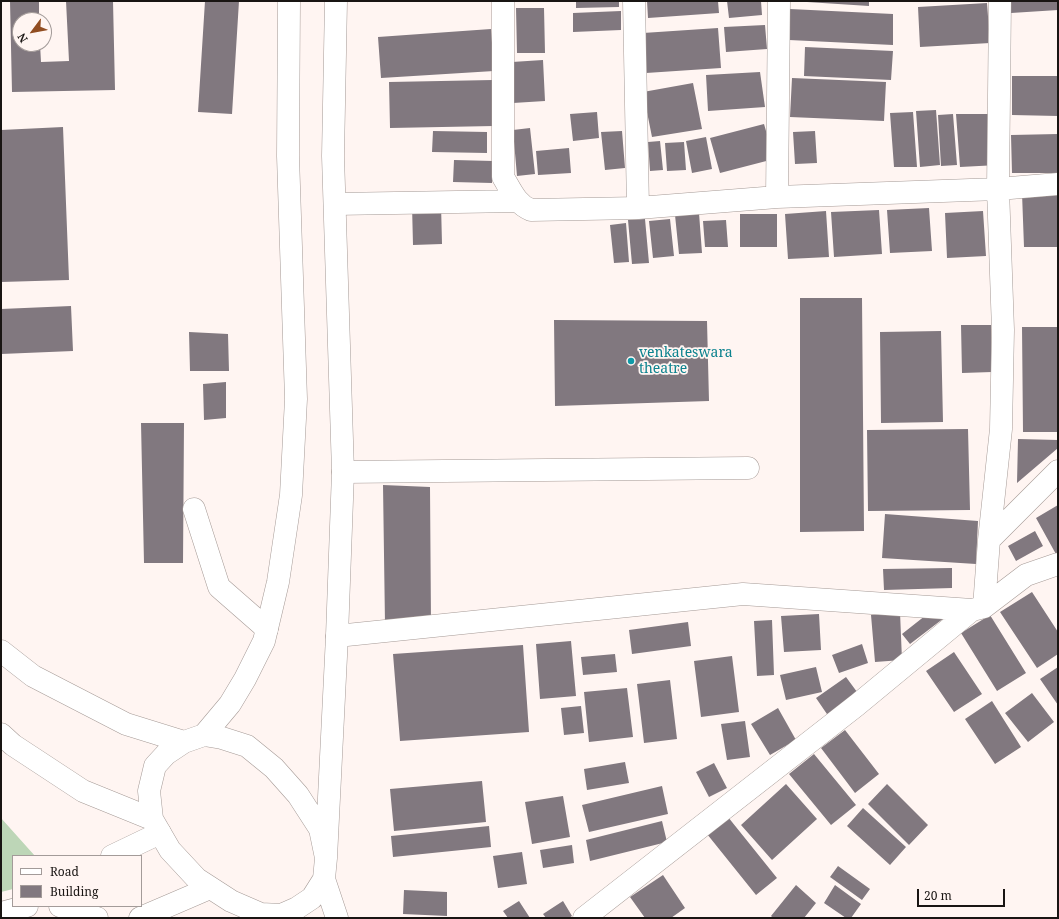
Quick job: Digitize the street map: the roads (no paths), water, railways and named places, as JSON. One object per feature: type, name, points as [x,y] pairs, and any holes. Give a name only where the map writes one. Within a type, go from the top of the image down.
[{"type":"street","points":[[289,1],[288,156],[296,399],[291,495],[278,582],[264,641],[245,679],[230,704],[194,739],[166,754],[154,766],[149,791],[156,826],[170,850],[196,878],[236,909],[261,914],[281,915],[297,908],[312,898],[325,868],[338,636],[343,472],[334,156],[336,1]]},
{"type":"street","points":[[504,1],[503,177],[517,201],[524,207],[531,210],[638,208],[776,197],[998,189],[1058,184]]},
{"type":"street","points":[[634,1],[638,208]]},
{"type":"street","points":[[776,197],[779,1]]},
{"type":"street","points":[[978,608],[989,540],[1001,421],[1003,330],[998,189],[1000,1]]},
{"type":"street","points":[[335,204],[517,201]]},
{"type":"street","points":[[343,472],[748,468]]},
{"type":"street","points":[[989,540],[1056,477]]},
{"type":"street","points":[[194,508],[218,587],[267,629]]},
{"type":"street","points":[[584,918],[978,608],[1026,575],[1058,564]]},
{"type":"street","points":[[338,636],[743,594],[978,608]]},
{"type":"street","points":[[1,651],[33,676],[126,724],[194,739],[222,738],[247,746],[274,768],[298,795],[320,829],[325,868],[337,918]]},
{"type":"street","points":[[1,734],[12,745],[83,791],[156,826]]},
{"type":"street","points":[[113,855],[156,826]]},
{"type":"street","points":[[140,918],[210,888]]},
{"type":"street","points":[[1,912],[23,907]]},
{"type":"street","points":[[63,907],[97,918]]},
{"type":"place","name":"venkateswara theatre","points":[[631,361]]}]
